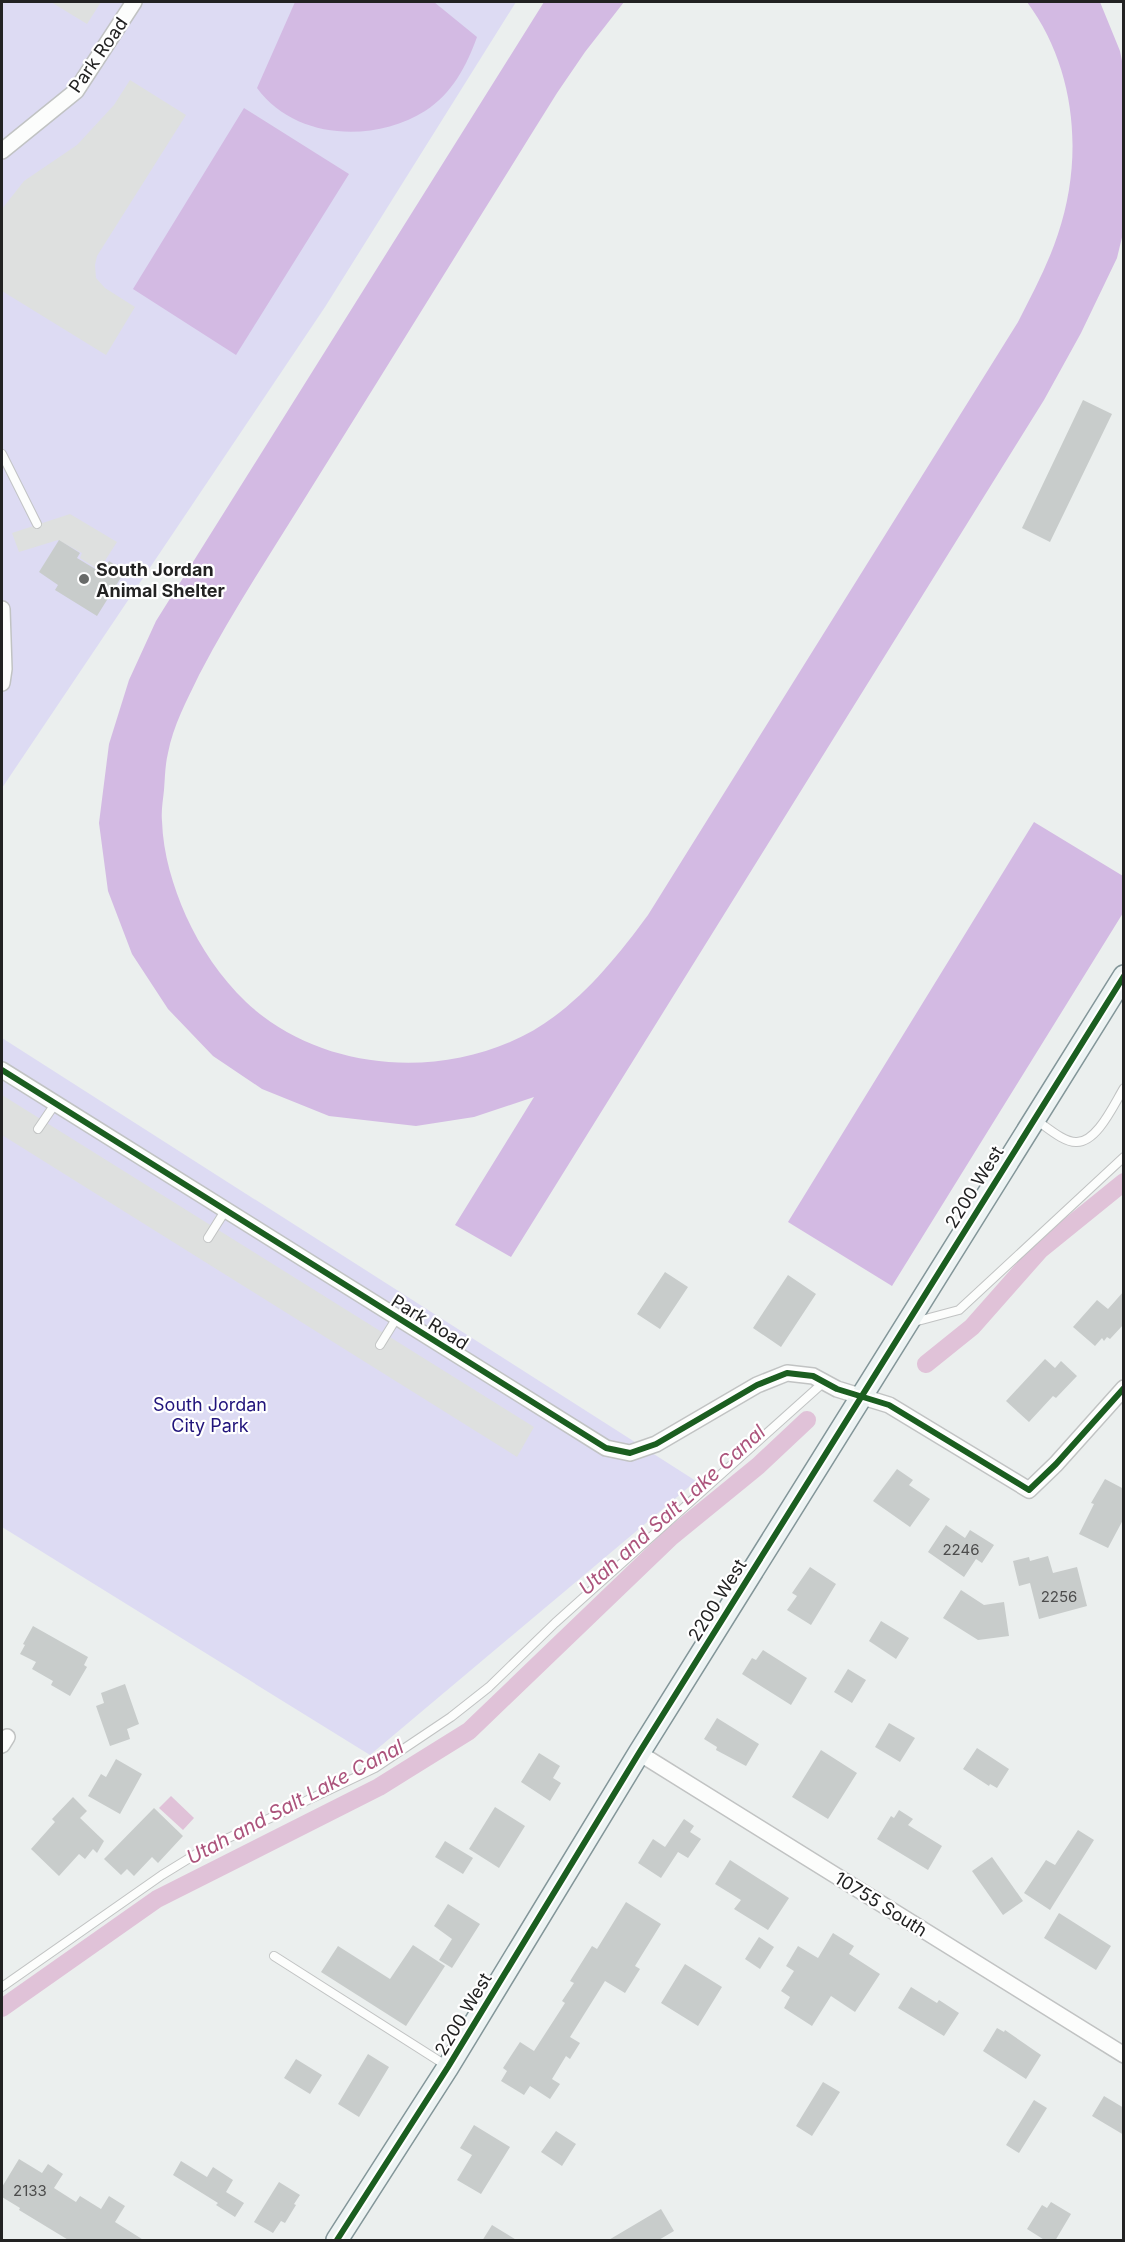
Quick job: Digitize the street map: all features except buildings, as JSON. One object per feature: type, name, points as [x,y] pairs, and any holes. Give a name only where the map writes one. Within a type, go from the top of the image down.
[{"type":"street","name":"Park Road","points":[[2,151],[76,91],[134,2]]},
{"type":"street","points":[[2,609],[4,669],[2,683]]},
{"type":"street","name":"2200 West","points":[[337,2241],[448,2067],[639,1753],[1124,976]]},
{"type":"street","name":"Park Road","points":[[2,1070],[396,1319],[606,1448],[630,1453],[656,1444],[757,1385],[787,1373],[813,1376],[837,1389],[889,1405],[1029,1490],[1056,1464],[1124,1388]]},
{"type":"street","name":"10755 South","points":[[639,1753],[1124,2055]]},
{"type":"lane","points":[[2,454],[37,524]]},
{"type":"lane","points":[[1034,1119],[1066,1139],[1076,1142],[1088,1140],[1097,1131],[1124,1088]]},
{"type":"lane","points":[[38,1130],[55,1104]]},
{"type":"lane","points":[[907,1323],[959,1310],[1124,1157]]},
{"type":"lane","points":[[208,1238],[225,1211]]},
{"type":"lane","points":[[380,1345],[396,1319]]},
{"type":"lane","points":[[2,1987],[162,1875],[201,1851],[375,1768],[451,1717],[489,1686],[555,1623],[824,1382]]},
{"type":"lane","points":[[274,1956],[448,2067]]},
{"type":"green space","points":[[2,2],[516,2],[325,307],[2,788]]},
{"type":"green space","name":"South Jordan City Park","points":[[2,1038],[696,1481],[370,1755],[2,1527]]},
{"type":"shaded area","points":[[51,2],[101,2],[87,24]]},
{"type":"shaded area","points":[[295,2],[434,2],[477,37],[451,87],[425,111],[383,128],[336,131],[313,127],[292,118],[273,105],[257,88]]},
{"type":"shaded area","points":[[544,2],[624,2],[557,93],[248,590],[199,675],[170,743],[162,806],[164,846],[186,916],[212,962],[237,993],[274,1024],[304,1041],[337,1053],[372,1060],[407,1063],[477,1054],[510,1042],[531,1032],[570,1004],[604,970],[648,915],[1018,322],[1050,257],[1066,205],[1071,175],[1073,144],[1071,114],[1056,55],[1027,2],[1100,2],[1120,51],[1123,66],[1124,229],[1117,258],[1081,333],[1044,400],[511,1257],[455,1225],[534,1097],[474,1117],[416,1126],[329,1116],[262,1089],[213,1056],[168,1009],[132,954],[108,891],[99,823],[109,744],[129,680],[156,621]]},
{"type":"shaded area","points":[[130,80],[186,115],[97,256],[96,278],[105,288],[135,307],[106,355],[2,291],[2,209],[24,181],[77,145],[114,105]]},
{"type":"shaded area","points":[[244,108],[349,174],[236,355],[133,289]]},
{"type":"shaded area","points":[[70,514],[117,542],[99,570],[80,558],[82,553],[58,540],[19,552],[12,533]]},
{"type":"shaded area","points":[[1034,822],[1123,876],[1123,913],[892,1286],[788,1222]]},
{"type":"shaded area","points":[[2,1095],[534,1427],[517,1457],[2,1135]]},
{"type":"shaded area","points":[[171,1796],[194,1818],[183,1830],[159,1808]]},
{"type":"waterway","name":"Utah and Salt Lake Canal","points":[[926,1364],[972,1327],[1040,1250],[1124,1182]]},
{"type":"waterway","name":"Utah and Salt Lake Canal","points":[[2,2008],[157,1899],[379,1787],[469,1731],[671,1537],[758,1466],[807,1420]]},
{"type":"cycle path","points":[[337,2240],[448,2067],[639,1753],[1124,976]]},
{"type":"cycle path","points":[[2,1070],[606,1448],[630,1453],[656,1444],[757,1385],[787,1373],[813,1376],[837,1389],[889,1405],[1029,1490],[1056,1464],[1124,1388]]},
{"type":"place","name":"South Jordan Animal Shelter","points":[[84,579]]}]
